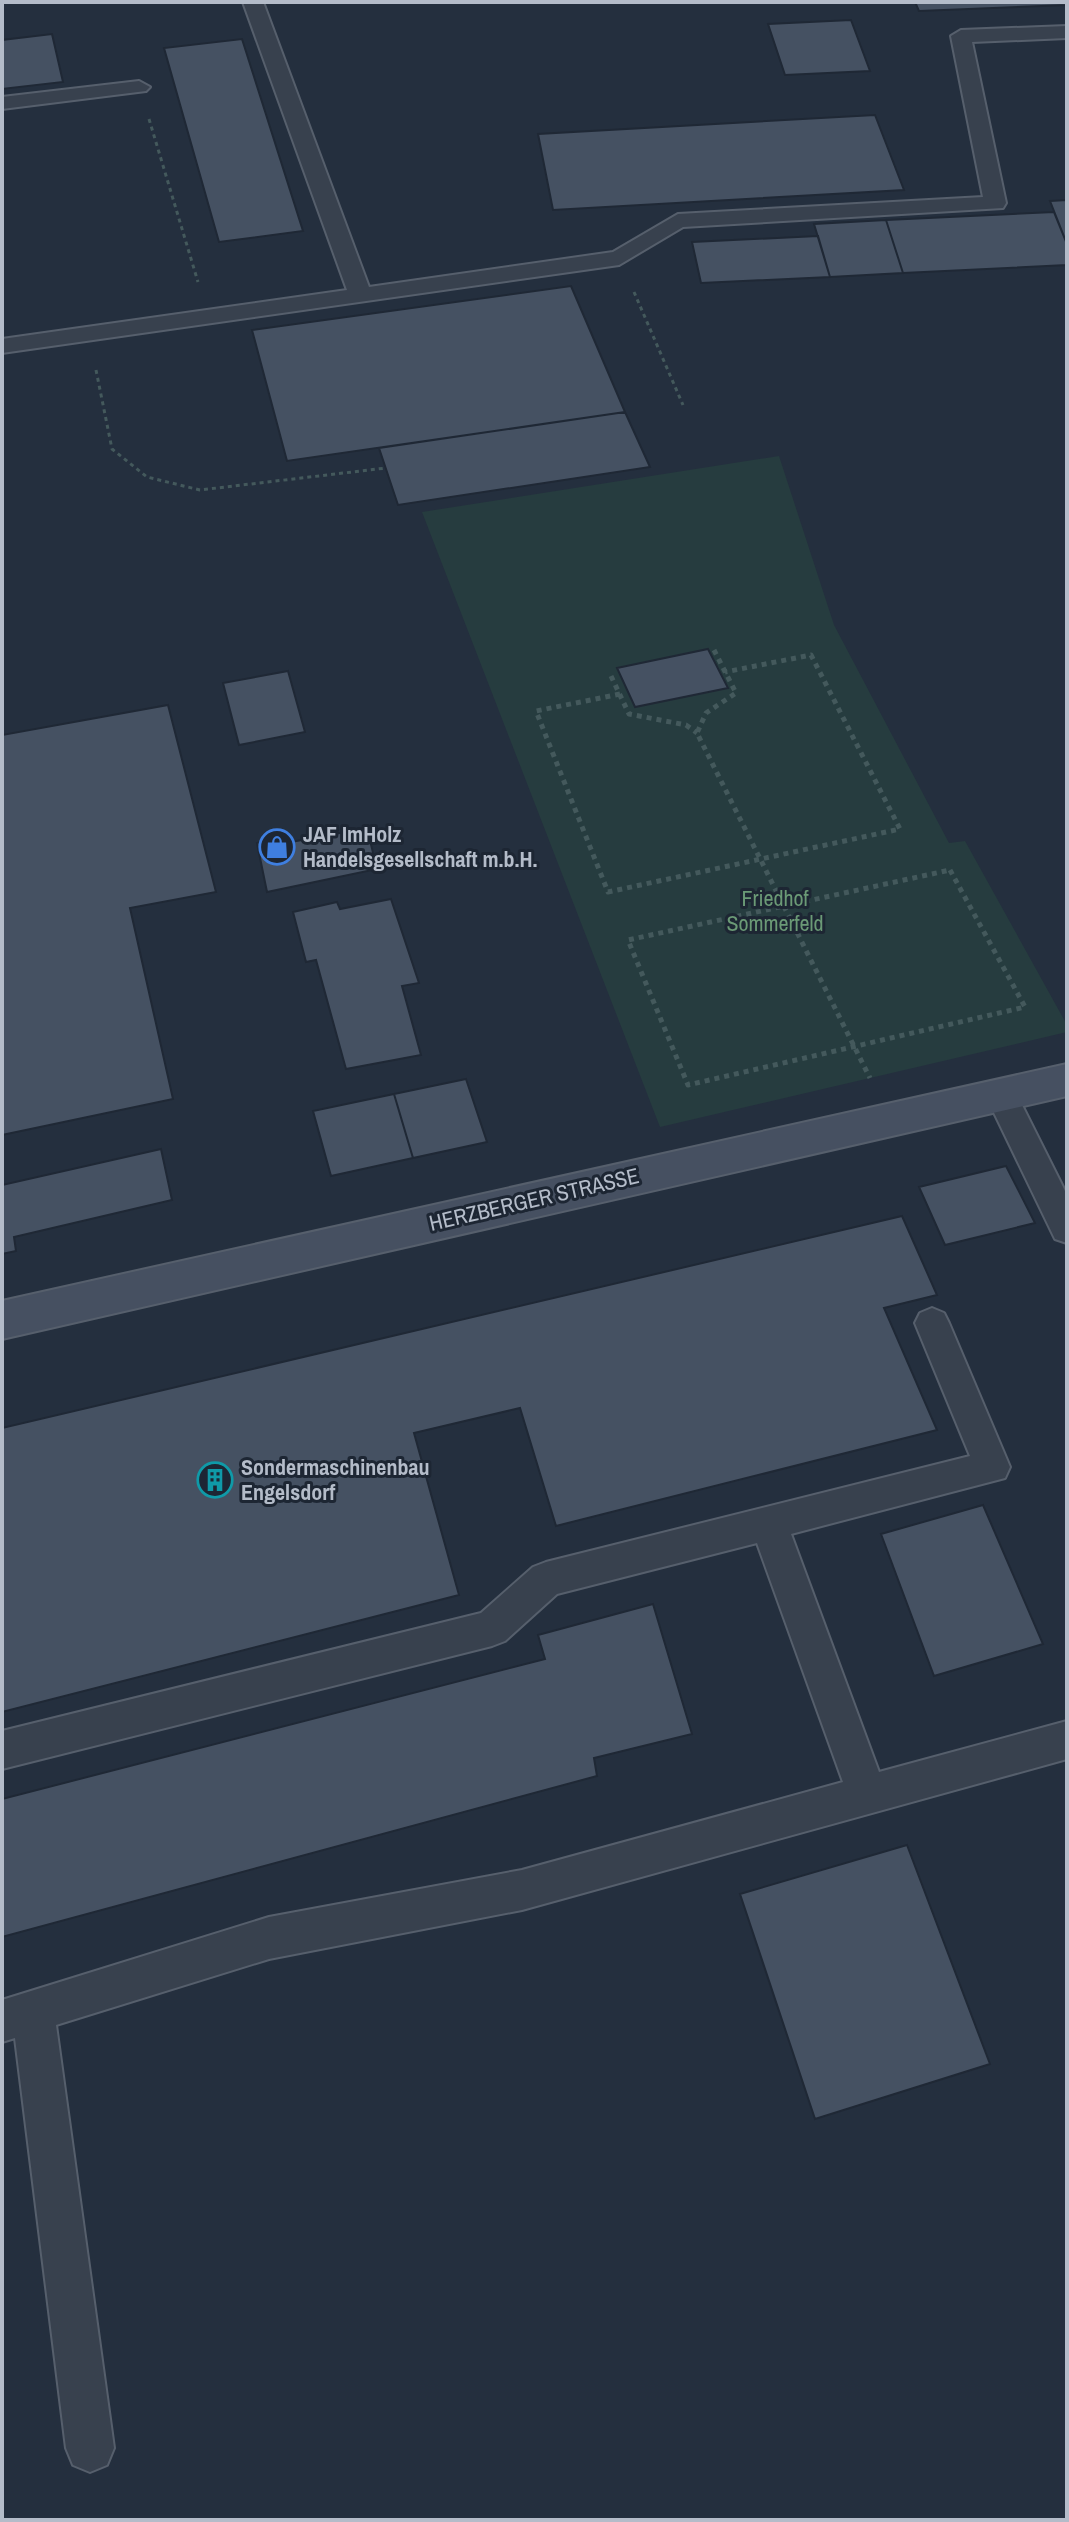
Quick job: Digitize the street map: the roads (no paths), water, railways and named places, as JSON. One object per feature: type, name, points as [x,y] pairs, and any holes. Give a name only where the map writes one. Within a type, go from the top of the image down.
[{"type":"main road","name":"HERZBERGER STRASSE","points":[[2,1320],[1067,1080]]},
{"type":"lane","points":[[253,2],[361,296]]},
{"type":"lane","points":[[2,346],[619,258],[678,221],[995,203],[961,36],[1067,32]]},
{"type":"lane","points":[[2,103],[139,87]]},
{"type":"lane","points":[[1001,1094],[1067,1229]]},
{"type":"lane","points":[[2,1750],[492,1628],[546,1579],[992,1467],[932,1323]]},
{"type":"lane","points":[[768,1523],[868,1795]]},
{"type":"lane","points":[[90,2448],[18,2016],[269,1938],[522,1890],[1067,1740]]},
{"type":"place","name":"JAF ImHolz Handelsgesellschaft m.b.H.","points":[[277,847]]},
{"type":"place","name":"Sondermaschinenbau Engelsdorf","points":[[215,1480]]},
{"type":"park label","name":"Friedhof Sommerfeld","points":[[775,910]]}]
